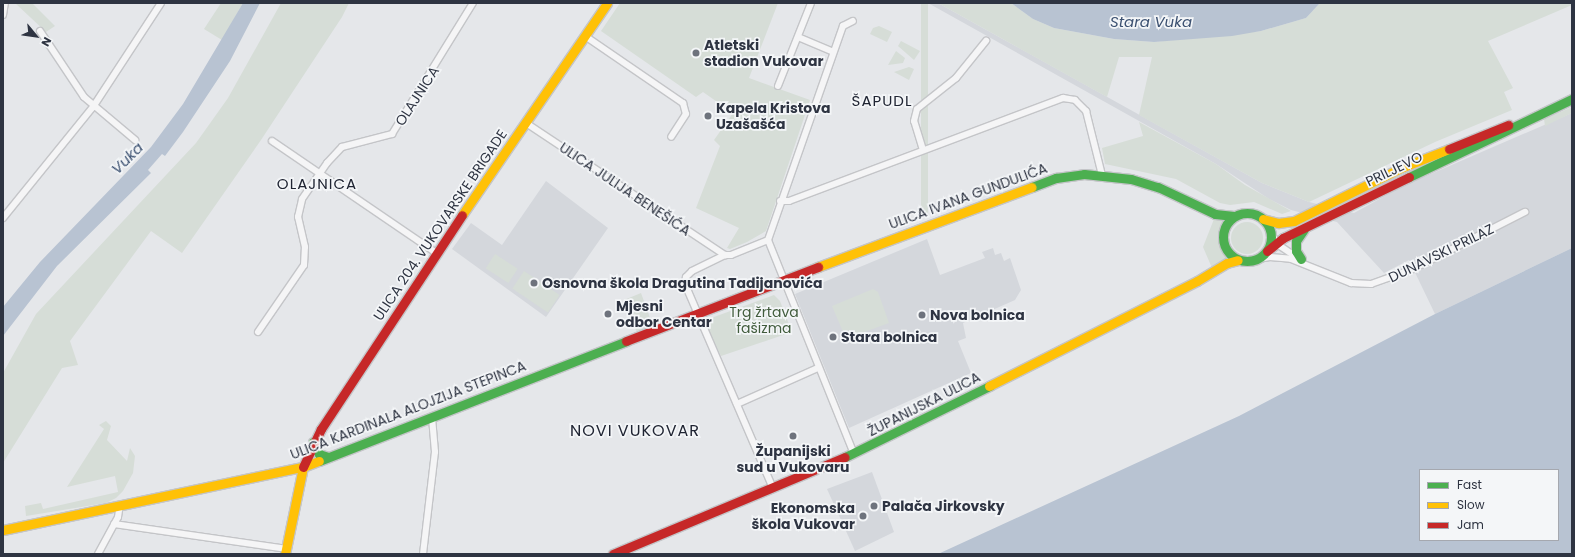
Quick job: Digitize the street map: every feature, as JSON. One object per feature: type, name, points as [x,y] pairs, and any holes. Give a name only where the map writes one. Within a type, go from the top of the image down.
[{"type":"main road","name":"ULICA 204. VUKOVARSKE BRIGADE","points":[[286,551],[303,467],[313,442],[436,253],[607,3]]},
{"type":"main road","name":"PRILJEVO","points":[[1267,251],[1276,242],[1495,138],[1572,99]]},
{"type":"main road","name":"PRILJEVO","points":[[1263,219],[1283,223],[1303,216],[1403,167],[1536,116]]},
{"type":"main road","name":"ULICA IVANA GUNDULIĆA","points":[[784,280],[1040,182],[1070,175],[1102,175],[1142,182],[1215,214],[1234,216]]},
{"type":"main road","points":[[1249,213],[1263,219],[1271,234],[1267,251],[1258,259],[1250,261],[1238,260],[1227,251],[1223,240],[1226,225],[1234,216],[1249,213]]},
{"type":"main road","points":[[1301,259],[1296,251],[1296,241],[1305,228]]},
{"type":"main road","name":"ŽUPANIJSKA ULICA","points":[[613,554],[772,486],[854,454],[1197,281],[1227,263],[1238,260]]},
{"type":"main road","points":[[697,314],[784,280]]},
{"type":"main road","name":"ULICA KARDINALA ALOJZIJA STEPINCA","points":[[3,530],[303,467],[697,314]]},
{"type":"main road","points":[[313,442],[319,454],[328,457]]},
{"type":"street","points":[[3,16],[5,3]]},
{"type":"street","points":[[3,218],[93,107],[161,3]]},
{"type":"street","name":"OLAJNICA","points":[[258,332],[304,265],[305,247],[299,229],[299,208],[319,173],[342,147],[392,134],[473,3]]},
{"type":"street","points":[[778,86],[811,3]]},
{"type":"street","points":[[853,21],[845,23],[843,26],[780,201],[768,240],[818,368],[854,454]]},
{"type":"street","points":[[40,31],[93,107],[135,140]]},
{"type":"street","points":[[585,36],[683,103],[686,114],[671,136]]},
{"type":"street","points":[[798,37],[833,52]]},
{"type":"street","points":[[923,150],[914,121],[917,109],[956,78],[986,41]]},
{"type":"street","points":[[780,201],[789,201],[1056,100],[1070,98],[1079,103],[1086,111],[1102,175]]},
{"type":"street","name":"ULICA JULIJA BENEŠIĆA","points":[[526,122],[725,255]]},
{"type":"street","points":[[272,141],[436,253]]},
{"type":"street","name":"DUNAVSKI PRILAZ","points":[[1258,259],[1282,257],[1311,266],[1351,283],[1371,284],[1413,269],[1525,212]]},
{"type":"street","name":"DUNAVSKI PRILAZ","points":[[1271,234],[1276,242],[1311,266]]},
{"type":"street","points":[[768,240],[731,255],[725,255],[716,262],[692,271],[686,277],[685,284],[772,486]]},
{"type":"street","points":[[737,404],[818,368]]},
{"type":"street","points":[[423,554],[435,452],[432,417]]},
{"type":"street","points":[[98,554],[120,512],[120,505]]},
{"type":"street","points":[[114,524],[286,551]]},
{"type":"shaded area","points":[[928,3],[938,3],[1262,183],[1309,202],[1354,213],[1403,186],[1572,113],[1572,248],[1435,314],[1409,260],[1384,273],[1337,222],[1291,210],[1269,199],[1216,164]]},
{"type":"shaded area","name":"Osnovna škola Dragutina Tadijanovića","points":[[546,181],[608,228],[546,317],[452,249],[471,223],[502,245]]},
{"type":"shaded area","points":[[927,239],[940,275],[985,258],[982,252],[993,248],[995,255],[1001,253],[1004,261],[1010,258],[1021,290],[1015,300],[963,323],[966,338],[958,341],[971,373],[849,428],[795,294]]},
{"type":"shaded area","name":"Ekonomska škola Vukovar","points":[[872,472],[894,532],[855,551],[827,489]]},
{"type":"green space","points":[[15,3],[32,3],[55,26],[46,32]]},
{"type":"green space","points":[[221,3],[243,3],[222,40],[204,29]]},
{"type":"green space","points":[[281,3],[349,3],[342,17],[261,140],[182,253],[151,231],[70,341],[78,365],[62,368],[3,463],[3,373],[36,314],[196,143],[228,98]]},
{"type":"green space","points":[[620,3],[778,3],[749,78],[810,100],[766,231],[747,242],[730,249],[727,248],[739,228],[696,208],[720,146],[714,140],[733,113],[703,92],[696,97],[601,31]]},
{"type":"green space","points":[[921,3],[928,3],[928,213],[921,213]]},
{"type":"green space","points":[[938,3],[1011,3],[1033,19],[1054,28],[1114,39],[1154,42],[1261,31],[1306,18],[1320,3],[1572,3],[1572,5],[1488,41],[1513,88],[1504,92],[1512,110],[1435,142],[1309,202],[1262,183],[1139,115],[1152,57],[1119,57],[1107,97]]},
{"type":"green space","points":[[879,26],[892,32],[887,42],[870,34],[873,28]]},
{"type":"green space","points":[[901,41],[920,51],[914,60],[898,46]]},
{"type":"green space","points":[[896,51],[905,58],[903,63],[888,65]]},
{"type":"green space","points":[[909,67],[914,69],[909,80],[894,72]]},
{"type":"green space","points":[[1572,107],[1572,113],[1545,126],[1544,119]]},
{"type":"green space","points":[[1139,122],[1216,164],[1245,185],[1291,211],[1282,214],[1254,202],[1230,205],[1220,203],[1176,179],[1105,164],[1102,148],[1143,136]]},
{"type":"green space","points":[[1214,219],[1223,221],[1219,242],[1227,257],[1212,268],[1203,247]]},
{"type":"green space","points":[[1244,222],[1250,222],[1260,229],[1263,238],[1262,244],[1256,251],[1250,254],[1244,254],[1234,247],[1231,241],[1231,235],[1238,225]]},
{"type":"green space","points":[[495,254],[518,269],[508,283],[486,268]]},
{"type":"green space","points":[[524,271],[560,295],[548,312],[512,288]]},
{"type":"green space","points":[[873,289],[878,292],[889,323],[856,335],[854,330],[844,334],[832,306]]},
{"type":"green space","points":[[641,293],[653,326],[637,332],[623,304],[624,300]]},
{"type":"green space","name":"Trg žrtava fašizma","points":[[774,295],[780,301],[792,332],[721,356],[703,321]]},
{"type":"green space","points":[[106,421],[111,426],[107,440],[127,461],[130,448],[135,456],[133,473],[123,491],[116,498],[106,503],[26,516],[25,506],[41,503],[43,509],[118,492],[115,476],[67,487],[104,429],[99,425]]},
{"type":"water","points":[[243,3],[260,3],[230,61],[183,132],[165,156],[162,154],[148,170],[151,173],[57,266],[3,336],[3,307],[40,262],[151,147],[183,104]]},
{"type":"water","name":"Stara Vuka","points":[[1011,3],[1320,3],[1306,18],[1261,31],[1232,36],[1154,42],[1114,39],[1054,28],[1033,19]]},
{"type":"water","points":[[1572,248],[1572,554],[938,554],[1239,416],[1435,314]]},
{"type":"traffic: fast","points":[[1409,177],[1572,99]]},
{"type":"traffic: fast","points":[[1032,187],[1056,178],[1084,174],[1131,179],[1158,187],[1215,214],[1234,216]]},
{"type":"traffic: fast","points":[[1242,213],[1252,213],[1264,220],[1271,232],[1271,237],[1271,242],[1264,254],[1252,261],[1242,261],[1234,257],[1227,250],[1223,242],[1223,232],[1227,224],[1234,217],[1242,213]]},
{"type":"traffic: fast","points":[[1301,259],[1296,251],[1296,241],[1304,229]]},
{"type":"traffic: fast","points":[[319,461],[626,341]]},
{"type":"traffic: fast","points":[[845,457],[989,386]]},
{"type":"traffic: fast","points":[[313,442],[319,454],[328,457]]},
{"type":"traffic: slow","points":[[462,215],[607,3]]},
{"type":"traffic: slow","points":[[1263,219],[1278,223],[1294,221],[1403,167],[1449,149]]},
{"type":"traffic: slow","points":[[818,267],[1032,187]]},
{"type":"traffic: slow","points":[[989,386],[1197,281],[1227,263],[1238,260]]},
{"type":"traffic: slow","points":[[3,530],[303,467],[319,461]]},
{"type":"traffic: slow","points":[[285,554],[303,467]]},
{"type":"traffic: jam","points":[[1449,149],[1508,125]]},
{"type":"traffic: jam","points":[[1267,251],[1283,238],[1409,177]]},
{"type":"traffic: jam","points":[[303,467],[321,429],[462,215]]},
{"type":"traffic: jam","points":[[626,341],[818,267]]},
{"type":"traffic: jam","points":[[613,554],[845,457]]},
{"type":"place","name":"Atletski stadion Vukovar","points":[[696,53]]},
{"type":"place","name":"Kapela Kristova Uzašašća","points":[[708,116]]},
{"type":"place","name":"Osnovna škola Dragutina Tadijanovića","points":[[534,283]]},
{"type":"place","name":"Mjesni odbor Centar","points":[[608,314]]},
{"type":"place","name":"Nova bolnica","points":[[922,315]]},
{"type":"place","name":"Stara bolnica","points":[[833,337]]},
{"type":"place","name":"Županijski sud u Vukovaru","points":[[793,436]]},
{"type":"place","name":"Palača Jirkovsky","points":[[874,506]]},
{"type":"place","name":"Ekonomska škola Vukovar","points":[[863,516]]},
{"type":"district","name":"ŠAPUDL","points":[[882,101]]},
{"type":"district","name":"OLAJNICA","points":[[317,184]]},
{"type":"district","name":"NOVI VUKOVAR","points":[[635,431]]},
{"type":"water label","name":"Vuka","points":[[127,158]]}]
